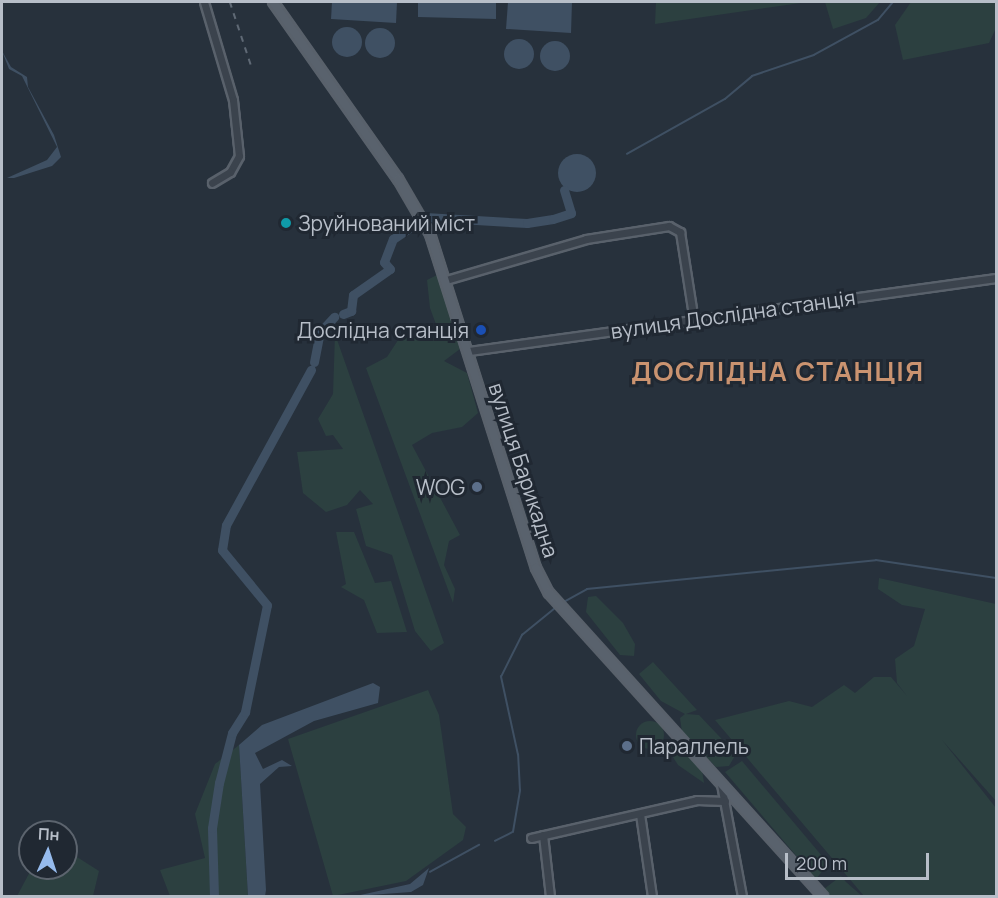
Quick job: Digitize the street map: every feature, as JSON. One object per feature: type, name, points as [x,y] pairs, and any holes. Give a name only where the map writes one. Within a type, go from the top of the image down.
[{"type":"main road","name":"вулиця Барикадна","points":[[273,2],[398,179],[430,234],[536,568],[549,593],[823,897]]},
{"type":"street","points":[[204,2],[233,100],[239,156],[230,172],[212,183]]},
{"type":"street","points":[[446,279],[586,239],[669,226],[680,232],[694,321]]},
{"type":"street","name":"вулиця Дослідна станція","points":[[469,351],[996,278]]},
{"type":"street","points":[[721,782],[742,897]]},
{"type":"street","points":[[531,838],[698,800],[725,801]]},
{"type":"street","points":[[640,814],[652,897]]},
{"type":"street","points":[[543,835],[550,897]]},
{"type":"green space","points":[[656,2],[808,2],[655,24]]},
{"type":"green space","points":[[825,2],[880,2],[866,18],[833,29]]},
{"type":"green space","points":[[911,2],[996,2],[996,28],[989,43],[903,60],[895,25]]},
{"type":"green space","points":[[439,274],[460,349],[444,361],[467,373],[478,413],[462,427],[432,433],[412,445],[460,535],[449,541],[444,565],[455,589],[453,603],[366,368],[387,357],[402,334],[441,338],[430,308],[427,280]]},
{"type":"green space","points":[[335,334],[444,643],[431,651],[415,631],[392,555],[366,546],[356,509],[373,504],[360,490],[347,505],[326,512],[303,493],[297,452],[343,449],[333,435],[326,436],[318,419],[333,394]]},
{"type":"green space","points":[[336,532],[354,532],[375,583],[391,581],[407,632],[377,633],[364,600],[341,587],[346,584]]},
{"type":"green space","points":[[879,578],[996,604],[996,801],[942,740],[996,808],[996,896],[864,896],[715,720],[789,701],[812,707],[844,685],[855,693],[874,677],[891,677],[907,696],[897,683],[895,659],[914,646],[925,609],[902,605],[878,589]]},
{"type":"green space","points":[[596,596],[623,623],[635,644],[634,656],[620,655],[586,612],[588,597]]},
{"type":"green space","points":[[653,662],[697,710],[686,714],[699,715],[736,754],[729,766],[716,767],[682,732],[680,718],[685,714],[661,701],[639,674]]},
{"type":"green space","points":[[428,690],[439,715],[453,814],[466,827],[463,840],[406,881],[333,896],[288,739]]},
{"type":"green space","points":[[650,721],[660,725],[664,735],[660,745],[650,749],[640,745],[636,735],[640,725]]},
{"type":"green space","points":[[672,741],[702,770],[704,783],[678,765],[666,746]]},
{"type":"green space","points":[[239,745],[248,896],[170,896],[160,870],[205,858],[195,814],[215,764]]},
{"type":"green space","points":[[742,761],[822,856],[827,865],[816,879],[725,772]]},
{"type":"green space","points":[[78,858],[99,871],[93,896],[17,896],[26,880],[78,880]]},
{"type":"green space","points":[[841,876],[862,896],[830,896],[824,889]]},
{"type":"water","points":[[332,2],[397,2],[396,23],[331,19]]},
{"type":"water","points":[[418,2],[496,2],[496,19],[418,17]]},
{"type":"water","points":[[508,2],[572,2],[571,33],[506,29]]},
{"type":"water","points":[[347,27],[353,28],[361,36],[361,48],[353,56],[347,57],[341,56],[333,48],[332,42],[333,36],[341,28]]},
{"type":"water","points":[[380,28],[386,29],[394,37],[394,49],[386,57],[380,58],[374,57],[366,49],[365,43],[366,37],[374,29]]},
{"type":"water","points":[[519,39],[525,40],[533,48],[533,60],[525,68],[519,69],[513,68],[505,60],[504,54],[505,48],[513,40]]},
{"type":"water","points":[[555,41],[561,42],[569,50],[569,62],[561,70],[555,71],[549,70],[541,62],[540,56],[541,50],[549,42]]},
{"type":"water","points":[[2,51],[11,67],[27,77],[28,87],[54,135],[61,157],[52,166],[14,178],[7,178],[47,160],[57,147],[22,76],[9,69]]},
{"type":"water","points":[[577,154],[591,159],[596,173],[591,187],[577,192],[563,187],[558,173],[563,159]]},
{"type":"water","points":[[373,683],[380,687],[378,703],[314,721],[255,753],[263,769],[282,760],[292,766],[279,767],[260,784],[266,890],[265,896],[248,896],[239,745],[262,725]]},
{"type":"water","points":[[429,868],[423,885],[411,892],[356,896],[410,884]]},
{"type":"waterway","points":[[627,154],[725,99],[752,76],[814,55],[878,20],[893,2]]},
{"type":"waterway","points":[[425,217],[527,223],[553,219],[571,213],[564,190]]},
{"type":"waterway","points":[[343,314],[351,311],[353,295],[390,269],[384,262],[393,239],[418,222]]},
{"type":"waterway","points":[[314,362],[320,332],[334,317]]},
{"type":"waterway","points":[[214,896],[212,828],[219,783],[232,733],[245,712],[267,605],[222,550],[226,525],[311,370]]},
{"type":"waterway","points":[[564,602],[587,589],[876,560],[996,578]]},
{"type":"waterway","points":[[495,841],[513,832],[520,791],[518,755],[501,677],[522,635],[554,609]]},
{"type":"waterway","points":[[430,872],[479,845]]},
{"type":"railway","points":[[230,2],[251,65]]},
{"type":"place","name":"Зруйнований міст","points":[[286,223]]},
{"type":"place","name":"Дослідна станція","points":[[481,330]]},
{"type":"place","name":"WOG","points":[[477,487]]},
{"type":"place","name":"Параллель","points":[[627,746]]},
{"type":"district","name":"ДОСЛІДНА СТАНЦІЯ","points":[[778,371]]}]
